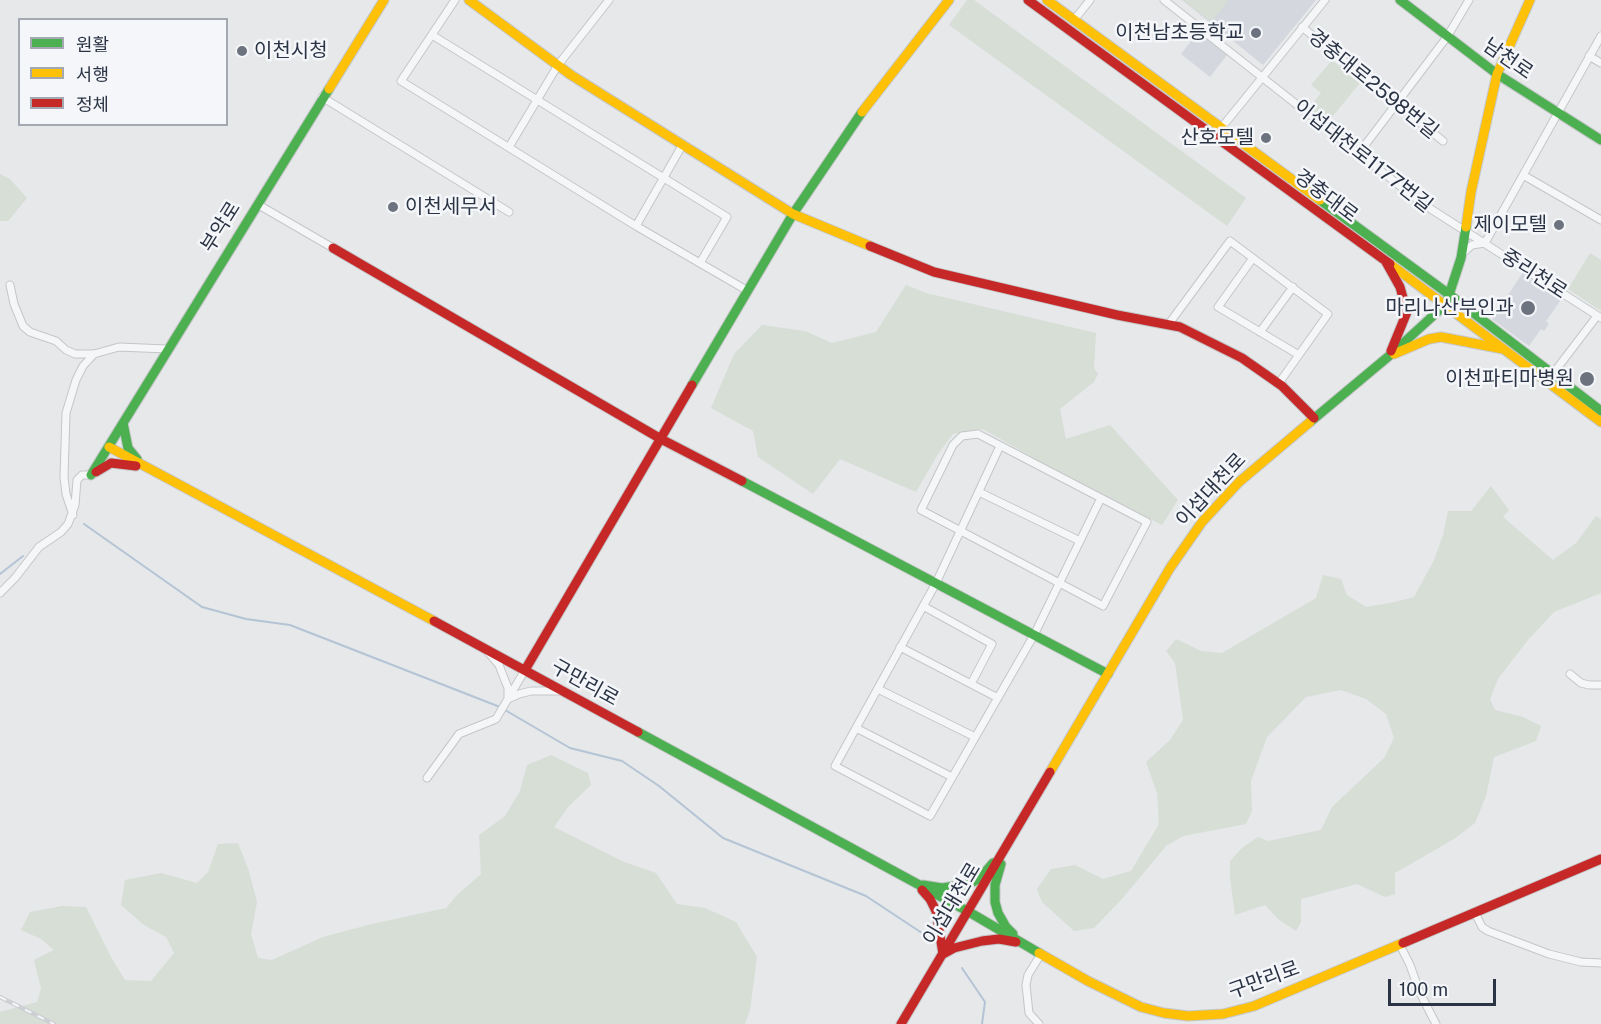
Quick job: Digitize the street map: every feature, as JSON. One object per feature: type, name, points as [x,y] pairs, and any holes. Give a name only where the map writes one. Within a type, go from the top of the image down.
[{"type":"street","name":"부악로","points":[[91,475],[166,349],[384,0]]},
{"type":"street","points":[[455,0],[401,81],[636,226],[748,291]]},
{"type":"street","points":[[469,0],[558,65],[793,214],[934,272],[1180,327],[1242,358],[1279,384],[1314,418]]},
{"type":"street","points":[[509,147],[558,65],[609,0]]},
{"type":"street","points":[[427,778],[459,734],[498,716],[793,214],[864,109],[949,0]]},
{"type":"street","name":"경충대로","points":[[1028,0],[1446,304],[1601,422]]},
{"type":"street","name":"경충대로","points":[[1047,0],[1450,295],[1601,411]]},
{"type":"street","points":[[1074,20],[1090,0]]},
{"type":"street","name":"이섭대천로1177번길","points":[[1164,0],[1423,204],[1466,231]]},
{"type":"street","name":"경충대로2598번길","points":[[1222,127],[1325,0]]},
{"type":"street","name":"남천로","points":[[1400,0],[1497,74],[1601,140]]},
{"type":"street","points":[[1359,153],[1447,37],[1469,0]]},
{"type":"street","name":"이섭대천로","points":[[901,1024],[1170,568],[1202,522],[1239,482],[1389,356],[1446,304],[1462,254],[1471,192],[1497,74],[1530,0]]},
{"type":"street","name":"경충대로2598번길","points":[[1302,27],[1443,141]]},
{"type":"street","points":[[432,35],[727,217],[700,263]]},
{"type":"street","points":[[1462,254],[1472,245],[1485,243],[1601,36]]},
{"type":"street","points":[[1589,56],[1601,63]]},
{"type":"street","points":[[322,97],[509,212]]},
{"type":"street","points":[[636,226],[683,144]]},
{"type":"street","points":[[1523,175],[1601,220]]},
{"type":"street","points":[[257,204],[661,439],[1108,674]]},
{"type":"street","name":"중리천로","points":[[1466,231],[1599,317]]},
{"type":"street","points":[[1168,325],[1230,241],[1328,314],[1279,384]]},
{"type":"street","points":[[1253,258],[1218,307],[1299,355]]},
{"type":"street","points":[[1386,262],[1400,287],[1407,312],[1389,356]]},
{"type":"street","points":[[10,285],[14,304],[23,326],[30,332],[48,336],[75,354],[94,354],[119,347],[166,349]]},
{"type":"street","points":[[1260,332],[1293,287]]},
{"type":"street","points":[[1552,375],[1599,317]]},
{"type":"street","points":[[1389,356],[1429,339],[1441,337],[1503,349]]},
{"type":"street","points":[[72,515],[64,477],[66,413],[75,380],[83,366],[94,354]]},
{"type":"street","points":[[123,423],[128,448],[134,457],[148,468]]},
{"type":"street","points":[[978,434],[1101,498],[1147,522],[1103,606],[921,510],[953,446],[962,436],[978,434]]},
{"type":"street","points":[[1000,446],[936,583],[835,766],[930,816],[1034,635],[1101,498]]},
{"type":"street","name":"구만리로","points":[[109,447],[969,912],[1108,992],[1141,1007],[1188,1016],[1223,1014],[1254,1006],[1601,859]]},
{"type":"street","points":[[0,593],[39,547],[61,532],[72,515],[77,480],[82,475],[91,475],[111,463],[148,468]]},
{"type":"street","points":[[979,492],[1080,541]]},
{"type":"street","points":[[923,606],[992,644],[971,684]]},
{"type":"street","points":[[900,647],[998,698]]},
{"type":"street","points":[[486,650],[499,665],[508,688],[508,699]]},
{"type":"street","points":[[1570,674],[1581,683],[1601,685]]},
{"type":"street","points":[[878,689],[975,737]]},
{"type":"street","points":[[508,699],[531,691],[563,691]]},
{"type":"street","points":[[856,728],[952,777]]},
{"type":"street","points":[[916,884],[942,888],[969,884],[980,878],[1005,850]]},
{"type":"street","points":[[1005,850],[995,885],[995,902],[1006,927],[1021,942]]},
{"type":"street","points":[[916,884],[930,899],[936,911],[944,954],[954,948],[982,940],[999,939],[1021,942]]},
{"type":"street","points":[[1475,913],[1486,930],[1549,954],[1581,962],[1601,963]]},
{"type":"street","points":[[1400,945],[1436,1024]]},
{"type":"street","points":[[1039,1024],[1029,1013],[1026,985],[1028,975],[1041,954]]},
{"type":"shaded area","points":[[967,0],[974,0],[1246,198],[1227,226],[949,25]]},
{"type":"shaded area","name":"이천남초등학교","points":[[1182,0],[1316,0],[1263,65]]},
{"type":"shaded area","points":[[1183,0],[1229,0],[1211,22]]},
{"type":"shaded area","points":[[1198,32],[1227,55],[1210,77],[1181,54]]},
{"type":"shaded area","points":[[1332,60],[1360,83],[1327,123],[1309,108],[1321,93],[1311,85]]},
{"type":"shaded area","points":[[0,174],[10,179],[27,198],[8,221],[0,221]]},
{"type":"shaded area","points":[[1590,253],[1601,260],[1601,311],[1568,289]]},
{"type":"shaded area","name":"마리나산부인과","points":[[1524,271],[1563,297],[1546,321],[1549,324],[1544,331],[1541,329],[1529,346],[1492,319]]},
{"type":"shaded area","points":[[906,285],[926,293],[1096,333],[1094,368],[1098,374],[1094,382],[1060,409],[1066,439],[1110,425],[1178,500],[1162,525],[983,429],[953,434],[938,454],[916,492],[840,459],[813,494],[758,457],[753,431],[711,408],[734,354],[762,325],[805,331],[832,343],[876,332]]},
{"type":"shaded area","points":[[1491,486],[1509,510],[1503,517],[1553,560],[1576,543],[1596,516],[1601,519],[1601,593],[1554,612],[1528,640],[1498,679],[1490,699],[1495,710],[1523,717],[1541,726],[1536,741],[1494,757],[1486,796],[1475,823],[1454,839],[1395,873],[1395,894],[1385,897],[1357,884],[1301,899],[1301,922],[1296,931],[1278,919],[1265,905],[1235,915],[1230,861],[1242,848],[1258,837],[1268,841],[1321,830],[1332,807],[1384,758],[1394,738],[1386,714],[1366,699],[1341,690],[1306,697],[1267,737],[1251,781],[1252,811],[1246,824],[1183,836],[1166,846],[1121,900],[1094,928],[1074,931],[1042,902],[1037,889],[1051,869],[1075,865],[1103,879],[1131,871],[1159,824],[1157,793],[1146,762],[1170,740],[1183,720],[1175,663],[1166,651],[1176,639],[1201,651],[1222,653],[1316,598],[1323,575],[1341,579],[1347,595],[1366,607],[1414,597],[1434,560],[1448,511],[1471,511]]},
{"type":"shaded area","points":[[551,755],[588,773],[591,785],[568,807],[554,827],[622,861],[656,873],[677,904],[705,908],[736,922],[757,957],[750,1010],[745,1024],[0,1024],[0,1012],[37,1002],[41,989],[34,960],[54,950],[41,939],[21,930],[30,912],[62,906],[86,907],[125,980],[151,981],[174,953],[166,937],[144,925],[121,905],[125,880],[161,873],[197,883],[208,872],[218,844],[238,843],[249,871],[257,902],[251,934],[258,958],[272,960],[323,937],[446,908],[481,874],[479,835],[505,816],[520,791],[527,765]]},
{"type":"waterway","points":[[84,524],[202,607],[246,619],[290,625],[500,707]]},
{"type":"waterway","points":[[0,574],[23,556]]},
{"type":"waterway","points":[[505,710],[570,748],[622,761],[659,786],[723,838],[866,896],[925,935]]},
{"type":"waterway","points":[[962,968],[985,1002],[982,1024]]},
{"type":"railway","points":[[0,997],[54,1024]]},
{"type":"traffic: fast","points":[[1400,0],[1497,74],[1601,140]]},
{"type":"traffic: fast","points":[[91,475],[329,89]]},
{"type":"traffic: fast","points":[[692,385],[793,214],[862,112]]},
{"type":"traffic: fast","points":[[1320,200],[1450,295],[1601,411]]},
{"type":"traffic: fast","points":[[1310,422],[1389,356],[1446,304],[1461,258],[1466,227]]},
{"type":"traffic: fast","points":[[123,423],[128,448],[137,459]]},
{"type":"traffic: fast","points":[[742,481],[1108,674]]},
{"type":"traffic: fast","points":[[638,732],[969,912],[1039,953]]},
{"type":"traffic: fast","points":[[923,885],[942,888],[969,884],[980,878],[993,863]]},
{"type":"traffic: fast","points":[[1001,864],[995,885],[995,902],[998,913],[1013,934]]},
{"type":"traffic: slow","points":[[329,89],[384,0]]},
{"type":"traffic: slow","points":[[469,0],[571,75],[793,214],[870,246]]},
{"type":"traffic: slow","points":[[862,112],[949,0]]},
{"type":"traffic: slow","points":[[1047,0],[1320,200]]},
{"type":"traffic: slow","points":[[1466,227],[1471,192],[1497,74],[1530,0]]},
{"type":"traffic: slow","points":[[1390,264],[1601,422]]},
{"type":"traffic: slow","points":[[1394,354],[1429,339],[1441,337],[1503,349]]},
{"type":"traffic: slow","points":[[1050,772],[1170,568],[1202,522],[1239,482],[1310,422]]},
{"type":"traffic: slow","points":[[109,447],[434,621]]},
{"type":"traffic: slow","points":[[1039,953],[1088,981],[1141,1007],[1188,1016],[1223,1014],[1254,1006],[1403,943]]},
{"type":"traffic: jam","points":[[1028,0],[1390,264]]},
{"type":"traffic: jam","points":[[870,246],[934,272],[1117,315],[1180,327],[1242,358],[1282,386],[1314,418]]},
{"type":"traffic: jam","points":[[333,248],[661,439],[742,481]]},
{"type":"traffic: jam","points":[[1386,262],[1400,287],[1407,312],[1391,351]]},
{"type":"traffic: jam","points":[[525,670],[692,385]]},
{"type":"traffic: jam","points":[[96,472],[111,463],[136,466]]},
{"type":"traffic: jam","points":[[434,621],[638,732]]},
{"type":"traffic: jam","points":[[901,1024],[1050,772]]},
{"type":"traffic: jam","points":[[1403,943],[1601,859]]},
{"type":"traffic: jam","points":[[922,890],[936,911],[943,954],[954,948],[982,941],[999,939],[1016,942]]},
{"type":"place","name":"이천남초등학교","points":[[1256,33]]},
{"type":"place","name":"이천시청","points":[[242,51]]},
{"type":"place","name":"산호모텔","points":[[1266,138]]},
{"type":"place","name":"이천세무서","points":[[393,207]]},
{"type":"place","name":"제이모텔","points":[[1559,225]]},
{"type":"place","name":"마리나산부인과","points":[[1528,308]]},
{"type":"place","name":"이천파티마병원","points":[[1587,379]]}]
